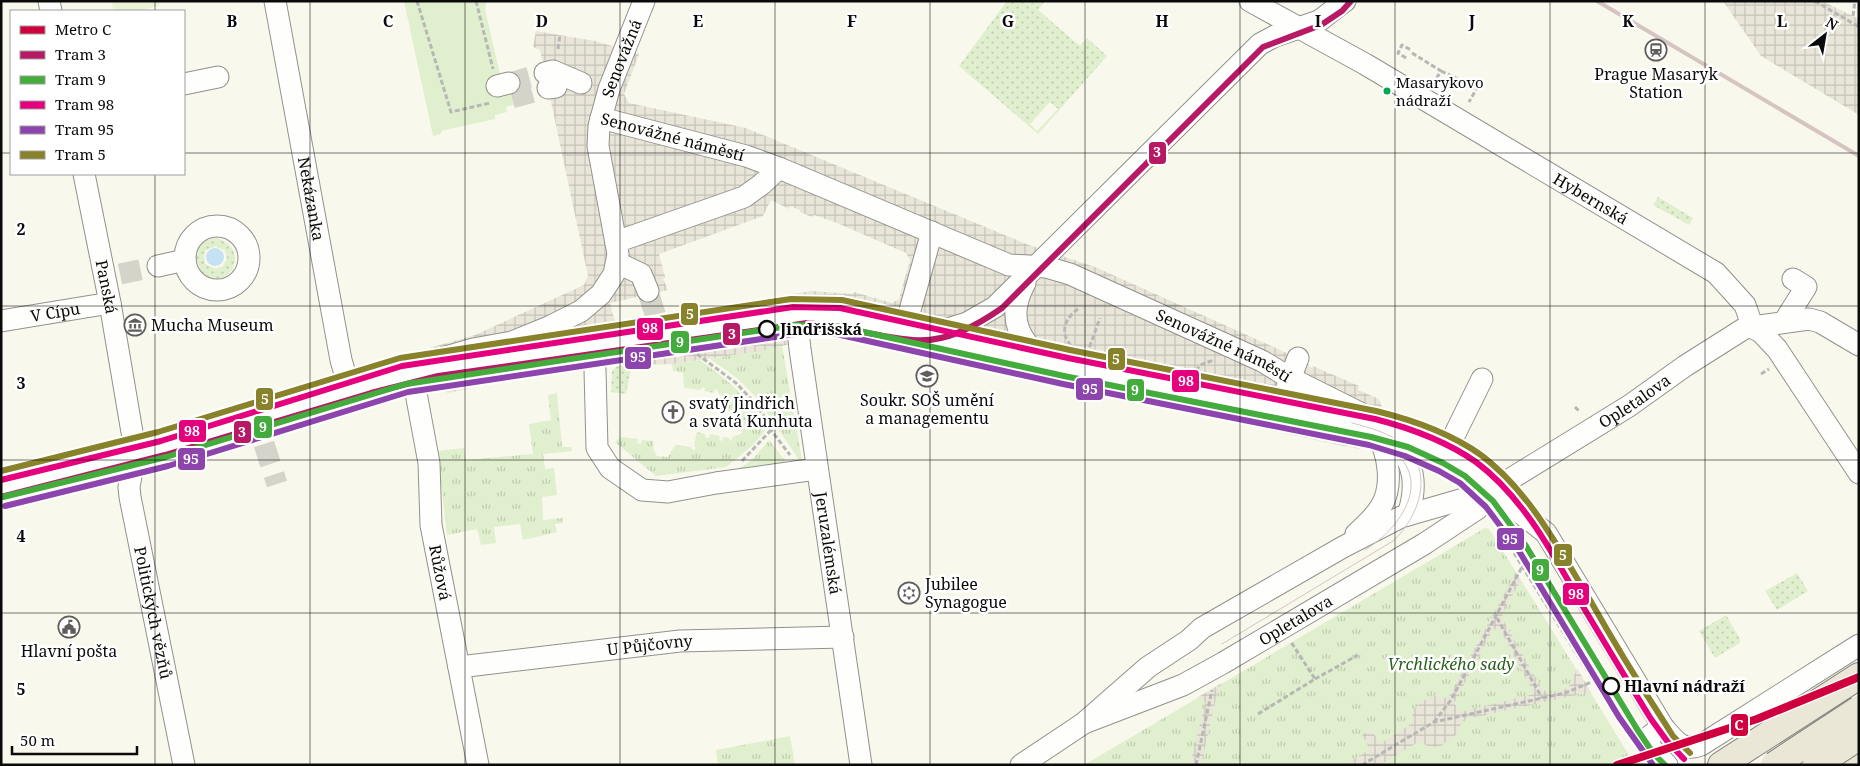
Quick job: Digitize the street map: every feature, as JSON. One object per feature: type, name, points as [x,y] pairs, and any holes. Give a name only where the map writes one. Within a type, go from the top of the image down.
[{"type":"main road","points":[[1720,765],[1795,719],[1859,676]]},
{"type":"main road","points":[[1774,765],[1859,709]]},
{"type":"main road","points":[[1795,719],[1822,716]]},
{"type":"main road","points":[[1816,765],[1853,754]]},
{"type":"street","name":"Nekázanka","points":[[275,1],[341,360],[351,395]]},
{"type":"street","name":"Senovážná","points":[[601,118],[609,89],[644,1]]},
{"type":"street","name":"Hybernská","points":[[1250,1],[1301,28],[1708,267],[1723,279],[1745,305],[1753,328]]},
{"type":"street","points":[[1048,367],[1022,337],[1016,319],[1020,292],[1038,266],[1260,44],[1275,36],[1301,28],[1328,16],[1345,1]]},
{"type":"street","points":[[549,83],[553,71],[581,83]]},
{"type":"street","points":[[185,84],[218,77]]},
{"type":"street","name":"Senovážné náměstí","points":[[616,242],[598,146],[601,118],[746,156],[779,168],[1009,265],[1038,266],[1070,274],[1233,347],[1384,425],[1466,471],[1493,490],[1546,533],[1663,727],[1686,745],[1720,765]]},
{"type":"street","points":[[413,377],[432,361],[473,349],[512,342],[581,311],[601,294],[614,274],[618,263],[616,242],[744,197],[779,168]]},
{"type":"street","name":"Panská","points":[[84,175],[112,276],[110,303],[132,432],[134,460]]},
{"type":"street","points":[[911,336],[932,232]]},
{"type":"street","points":[[158,266],[185,260]]},
{"type":"street","points":[[618,263],[642,274],[648,291]]},
{"type":"street","name":"Senovážné náměstí","points":[[911,336],[954,328],[981,317],[1010,294],[1038,266]]},
{"type":"street","points":[[1784,322],[1806,287],[1793,278]]},
{"type":"street","points":[[22,325],[87,313],[110,303]]},
{"type":"street","name":"V Cípu","points":[[1,321],[110,303]]},
{"type":"street","name":"Opletalova","points":[[1022,765],[1084,723],[1148,667],[1189,640],[1202,628],[1343,547],[1408,515],[1493,490],[1629,406],[1685,366],[1745,328],[1809,318],[1820,322],[1859,345]]},
{"type":"street","name":"Senovážné náměstí","points":[[802,321],[820,320],[911,336],[1048,367],[1385,436],[1437,455]]},
{"type":"street","points":[[1,493],[134,460],[413,377],[802,321]]},
{"type":"street","name":"Jeruzalémská","points":[[802,321],[798,331],[816,469],[861,765]]},
{"type":"street","points":[[1753,328],[1761,332],[1777,349],[1859,473]]},
{"type":"street","points":[[1277,414],[1298,358]]},
{"type":"street","points":[[595,370],[596,448],[610,468],[642,490],[668,492],[816,469]]},
{"type":"street","name":"Růžová","points":[[413,377],[429,463],[431,525],[478,765]]},
{"type":"street","points":[[1437,455],[1482,379]]},
{"type":"street","points":[[1385,436],[1404,452],[1413,475],[1414,488],[1408,515]]},
{"type":"street","points":[[1343,547],[1378,511],[1386,494],[1389,476],[1385,436]]},
{"type":"street","name":"Politických vězňů","points":[[134,460],[129,487],[130,497],[184,765]]},
{"type":"street","name":"Opletalova","points":[[1084,723],[1183,685],[1223,663],[1424,544],[1477,509],[1493,490]]},
{"type":"street","name":"U Půjčovny","points":[[459,667],[680,641],[843,637]]},
{"type":"street","points":[[1686,745],[1859,645]]},
{"type":"street","points":[[1663,727],[1651,735],[1648,744],[1667,765]]},
{"type":"path","points":[[417,1],[451,112],[500,100],[503,84],[476,1]]},
{"type":"path","points":[[1815,1],[1858,26],[1859,18]]},
{"type":"path","points":[[1853,16],[1855,1]]},
{"type":"path","points":[[558,49],[560,35]]},
{"type":"path","points":[[1406,58],[1398,54],[1402,45],[1440,72],[1477,88],[1469,102]]},
{"type":"path","points":[[1433,84],[1440,72]]},
{"type":"path","points":[[1078,309],[1068,318],[1064,327],[1064,334],[1069,344],[1078,351],[1097,356]]},
{"type":"path","points":[[1087,354],[1100,318]]},
{"type":"path","points":[[1182,375],[1192,378],[1200,365],[1217,359],[1233,347]]},
{"type":"path","points":[[705,360],[736,383],[752,400],[792,458]]},
{"type":"path","points":[[1575,408],[1579,411]]},
{"type":"path","points":[[735,466],[750,454],[771,430]]},
{"type":"path","points":[[1514,553],[1615,716]]},
{"type":"path","points":[[1434,722],[1451,700],[1522,567]]},
{"type":"path","points":[[1496,617],[1542,698]]},
{"type":"path","points":[[1295,649],[1315,679]]},
{"type":"path","points":[[1258,714],[1315,679],[1358,656]]},
{"type":"path","points":[[1362,765],[1434,722],[1565,693],[1594,681]]},
{"type":"path","points":[[1196,765],[1212,685]]},
{"type":"green space","points":[[111,1],[159,1],[160,6],[141,10],[114,10]]},
{"type":"green space","points":[[404,1],[487,1],[485,9],[504,92],[511,91],[514,105],[506,107],[507,112],[495,115],[495,119],[441,131],[441,134],[433,136]]},
{"type":"green space","points":[[1007,1],[1045,1],[1038,10],[1080,46],[1087,38],[1107,56],[1038,134],[959,66]],"holes":[[[1050,102],[1058,109],[1037,131],[1030,124]]]},
{"type":"green space","points":[[1658,197],[1693,218],[1689,225],[1653,205]]},
{"type":"green space","points":[[216,238],[233,249],[235,257],[234,266],[223,277],[214,278],[203,275],[196,263],[196,252],[203,243]],"holes":[[[216,246],[225,251],[227,259],[223,266],[216,269],[205,264],[204,256],[206,250]]]},
{"type":"green space","points":[[782,346],[802,460],[800,461],[756,397],[737,378],[710,359]]},
{"type":"green space","points":[[700,360],[738,391],[754,409],[765,431],[752,446],[726,467],[656,476],[615,442],[621,437],[638,439],[637,443],[641,444],[642,440],[654,441],[653,448],[657,456],[668,457],[675,445],[691,447],[693,450],[696,449],[694,445],[697,432],[705,434],[705,437],[709,438],[710,434],[720,436],[719,440],[722,441],[723,437],[729,438],[731,442],[732,437],[743,433],[741,431],[745,420],[741,420],[737,414],[739,411],[728,411],[729,408],[726,407],[725,411],[716,410],[718,402],[722,399],[722,395],[718,393],[718,390],[715,389],[714,393],[704,391],[705,388],[702,387],[701,390],[684,388],[683,373],[673,371],[672,364]]},
{"type":"green space","points":[[617,366],[651,366],[652,369],[631,369],[626,394],[611,392],[612,371]]},
{"type":"green space","points":[[557,393],[562,447],[571,447],[572,451],[543,454],[545,469],[554,468],[557,495],[542,497],[543,520],[563,518],[563,523],[555,524],[557,532],[523,540],[520,524],[494,527],[496,543],[481,545],[477,529],[447,535],[437,451],[464,448],[466,460],[533,454],[529,424],[551,420],[548,395]]},
{"type":"green space","points":[[769,440],[787,463],[739,469],[753,459]]},
{"type":"green space","name":"Vrchlického sady","points":[[1485,528],[1489,529],[1635,765],[1084,765]]},
{"type":"green space","points":[[1797,573],[1808,591],[1777,610],[1765,591]]},
{"type":"green space","points":[[1726,615],[1740,639],[1740,643],[1715,658],[1699,631]]},
{"type":"green space","points":[[790,736],[795,765],[718,765],[716,750]]},
{"type":"shaded area","points":[[1723,1],[1822,1],[1859,19],[1859,115],[1761,56]]},
{"type":"shaded area","points":[[536,31],[595,41],[639,54],[624,94],[629,103],[746,128],[1029,245],[1095,267],[1276,348],[1309,364],[1308,366],[1312,368],[1313,366],[1359,386],[1358,390],[1379,399],[1382,407],[1365,445],[1359,449],[962,364],[814,335],[799,342],[760,351],[672,364],[577,366],[447,393],[436,373],[429,348],[475,335],[584,285],[588,276],[540,50],[533,47]],"holes":[[[771,200],[789,209],[790,206],[812,217],[814,215],[837,223],[906,253],[910,260],[899,299],[892,303],[854,292],[853,294],[812,291],[676,312],[649,319],[652,327],[650,330],[619,337],[610,303],[668,290],[663,279],[665,277],[659,254],[763,216]]]},
{"type":"shaded area","points":[[1516,572],[1522,583],[1519,583],[1502,618],[1542,689],[1549,693],[1564,690],[1571,684],[1577,668],[1592,694],[1586,693],[1462,720],[1457,734],[1441,746],[1430,748],[1420,741],[1380,765],[1344,765],[1371,749],[1362,735],[1371,729],[1380,744],[1411,724],[1413,710],[1421,702],[1432,696],[1448,698]],"holes":[[[1493,630],[1501,631],[1534,694],[1460,712],[1454,703]]]},
{"type":"shaded area","points":[[1222,683],[1217,694],[1201,765],[1190,765],[1205,703],[1203,698],[1198,697]]},
{"type":"water","points":[[211,248],[219,248],[224,253],[222,264],[211,266],[206,261],[206,253]]},
{"type":"tunnel","points":[[509,83],[545,73]]},
{"type":"tunnel","points":[[512,98],[548,88]]},
{"type":"tunnel","points":[[120,274],[158,266]]},
{"type":"tunnel","points":[[649,295],[656,317]]},
{"type":"tunnel","points":[[264,444],[277,484]]},
{"type":"tram line","name":"3","points":[[1,497],[165,455],[371,393],[438,376],[807,323],[913,340],[937,339],[960,332],[1002,308],[1263,47],[1321,25],[1342,11],[1351,1]]},
{"type":"tram line","name":"5","points":[[1,471],[158,432],[400,358],[791,299],[842,300],[1070,350],[1376,411],[1417,423],[1457,440],[1481,455],[1498,470],[1529,504],[1555,541],[1624,658],[1673,736],[1690,753]]},
{"type":"tram line","name":"98","points":[[1,480],[161,441],[402,366],[793,307],[840,308],[1068,358],[1375,419],[1414,431],[1464,454],[1493,476],[1509,492],[1536,528],[1651,719],[1667,741],[1684,759]]},
{"type":"tram line","name":"9","points":[[3,497],[166,457],[406,384],[795,325],[837,326],[1064,376],[1371,437],[1408,447],[1443,463],[1465,476],[1493,501],[1526,546],[1637,729],[1653,753],[1665,765]]},
{"type":"tram line","name":"95","points":[[5,506],[168,466],[408,392],[795,334],[836,334],[1063,384],[1369,445],[1405,456],[1439,471],[1460,483],[1486,507],[1519,551],[1619,717],[1653,765]]},
{"type":"tram line","points":[[1222,644],[1393,541],[1410,520],[1420,495],[1421,482],[1419,469],[1414,457],[1405,446],[1387,434],[1352,423]]},
{"type":"tram line","points":[[1336,428],[1364,435],[1384,444],[1403,461],[1410,474],[1411,489],[1408,503],[1390,529],[1365,550]]},
{"type":"railway","points":[[1597,1],[1859,156]]},
{"type":"metro line","name":"C","points":[[1617,765],[1757,719],[1859,677]]},
{"type":"place","name":"Prague Masaryk Station","points":[[1656,50]]},
{"type":"place","name":"Masarykovo nádraží","points":[[1387,91]]},
{"type":"place","name":"Mucha Museum","points":[[135,325]]},
{"type":"place","name":"Jindřišská","points":[[767,329]]},
{"type":"place","name":"Soukr. SOŠ umění a managementu","points":[[927,376]]},
{"type":"place","name":"svatý Jindřich a svatá Kunhuta","points":[[673,412]]},
{"type":"place","name":"Jubilee Synagogue","points":[[909,593]]},
{"type":"place","name":"Hlavní pošta","points":[[69,627]]},
{"type":"place","name":"Hlavní nádraží","points":[[1611,686]]}]
